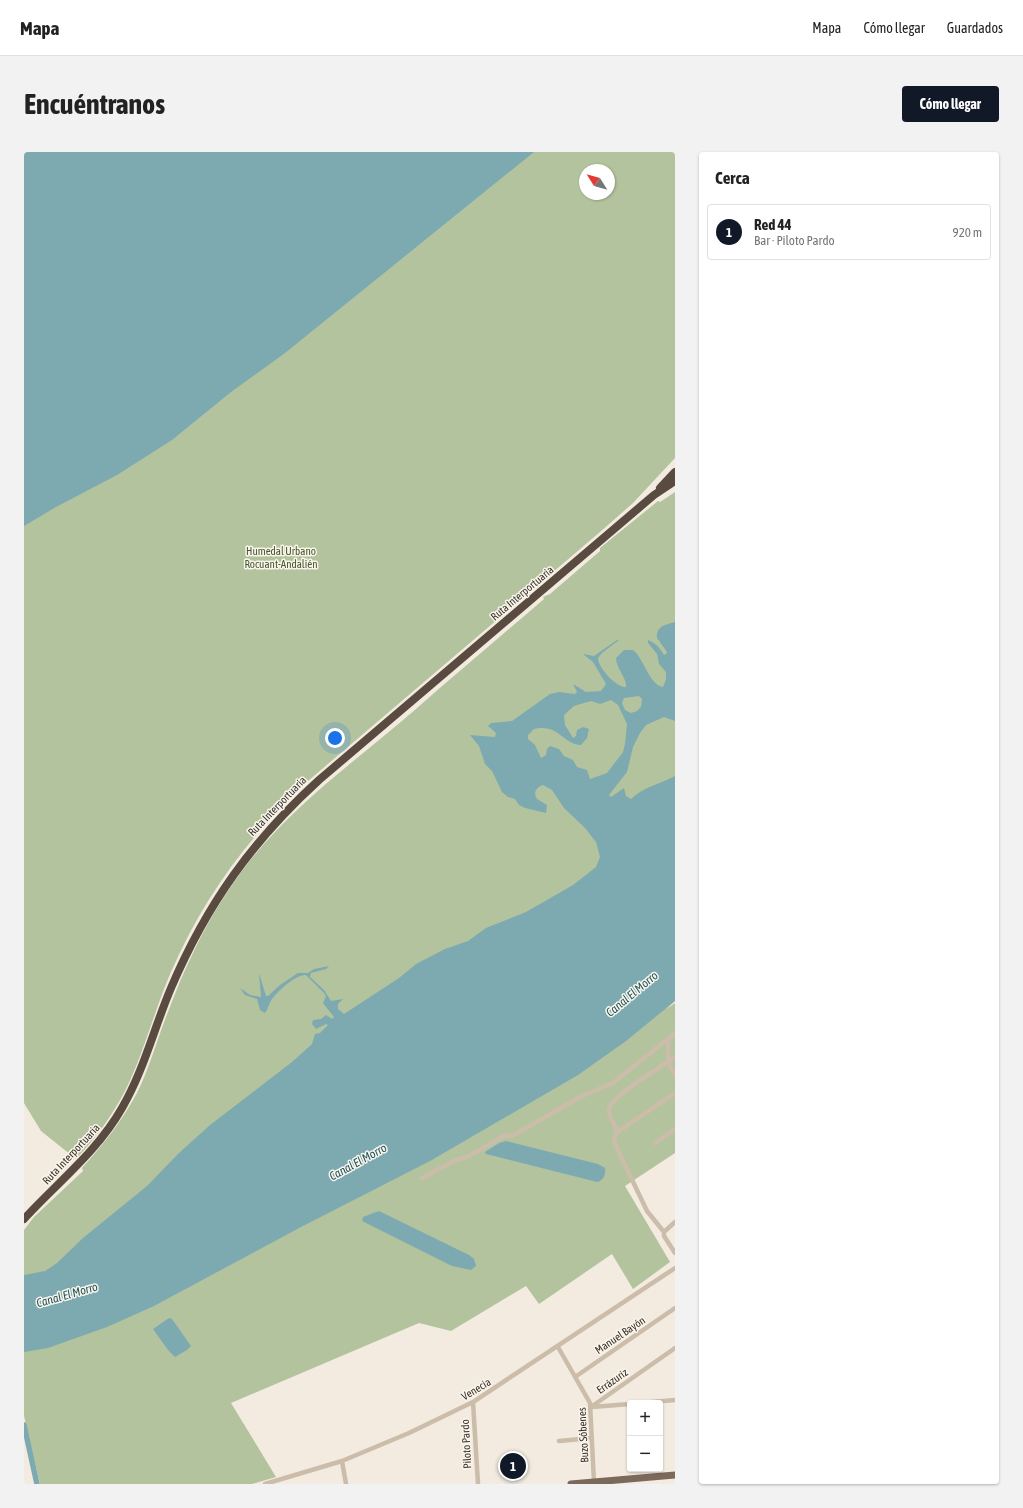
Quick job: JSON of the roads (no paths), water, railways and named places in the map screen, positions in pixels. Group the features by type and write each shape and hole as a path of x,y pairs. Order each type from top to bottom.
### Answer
{"highway":[{"name":"Ruta Interportuaria","path":"654,495 675,472"},
{"name":"Ruta Interportuaria","path":"24,1219 86,1157 116,1119 136,1083 171,989 194,939 230,878 267,830 319,780 654,495 675,481"}],"main road":[{"path":"571,1484 675,1475"}],"street":[{"path":"422,1178 504,1136 514,1135 580,1098 608,1086 675,1033"},
{"path":"668,1040 668,1062 675,1075"},
{"path":"675,1057 621,1093 610,1104 609,1114 616,1133 614,1142 652,1220 664,1232 664,1236 675,1253"},
{"path":"616,1133 675,1093"},
{"path":"655,1143 675,1129"},
{"path":"664,1232 675,1222"},
{"name":"Venecia","path":"265,1484 342,1461 409,1433 473,1402 675,1268"},
{"name":"Manuel Bayón","path":"575,1376 675,1308"},
{"name":"Buzo Sóbenes","path":"558,1347 589,1400 591,1407 594,1482"},
{"name":"Errázuriz","path":"591,1407 675,1348"},
{"path":"663,1401 675,1400"},
{"name":"Piloto Pardo","path":"473,1402 478,1484"},
{"name":"Errázuriz","path":"591,1407 627,1404"},
{"path":"559,1441 592,1438"},
{"path":"342,1461 346,1484"}],"water":[{"path":"24,152 534,152 285,353 231,392 172,440 117,475 56,507 24,526"},
{"name":"Canal El Morro","path":"675,622 675,721 664,717 646,725 633,747 627,772 609,795 611,797 624,788 626,796 631,799 646,789 675,776 675,1001 626,1041 578,1075 430,1161 301,1227 154,1306 107,1327 48,1348 24,1352 24,1275 45,1271 57,1263 83,1238 147,1186 179,1153 210,1125 292,1062 312,1044 315,1034 320,1033 328,1025 326,1024 316,1029 312,1024 313,1020 321,1019 326,1015 332,1019 334,1017 323,1003 326,996 324,993 306,975 302,975 292,980 278,992 272,999 265,1013 260,1010 257,999 245,995 240,988 250,995 261,997 259,973 266,996 268,996 280,985 298,973 308,973 314,969 329,966 326,969 311,973 310,977 324,990 331,1001 343,999 338,1004 338,1009 344,1014 399,978 416,964 445,949 468,941 486,928 526,912 573,885 596,867 600,857 596,842 585,828 564,808 552,790 543,785 535,792 537,799 547,805 546,813 519,805 515,799 508,797 502,792 492,771 485,764 479,746 470,735 495,737 496,733 488,726 491,723 512,721 550,694 559,692 575,694 577,692 573,684 586,692 601,691 606,684 593,662 583,654 594,656 617,640 619,640 598,658 604,672 613,681 626,687 625,680 616,662 616,658 624,650 633,650 654,682 663,687 666,679 666,672 659,664 657,654 648,643 648,640 658,646 664,655 666,654 667,652 657,638 657,634 660,628","holes":["639,696 642,699 641,707 637,711 631,713 625,710 622,703 624,698","611,700 618,705 627,724 623,752 607,773 590,779 587,770 577,767 573,760 564,756 559,749 550,746 547,749 546,755 541,758 535,745 528,739 528,735 534,729 542,728 555,731 569,741 581,745 587,738 589,729 583,727 577,730 576,736 573,738 565,725 564,715 574,706 591,701 600,704"]},
{"path":"506,1141 598,1164 605,1168 604,1175 601,1180 597,1182 486,1154 485,1152 499,1143"},
{"path":"379,1211 469,1255 474,1259 476,1266 471,1270 452,1266 362,1221 363,1217"},
{"path":"169,1318 172,1319 191,1346 175,1357 153,1329"}],"waterway":[{"path":"24,1425 37,1484"}],"place":[{"name":"Red 44","path":"513,1466"}],"park label":[{"name":"Humedal Urbano Rocuant-Andalién","path":"281,557"}]}
